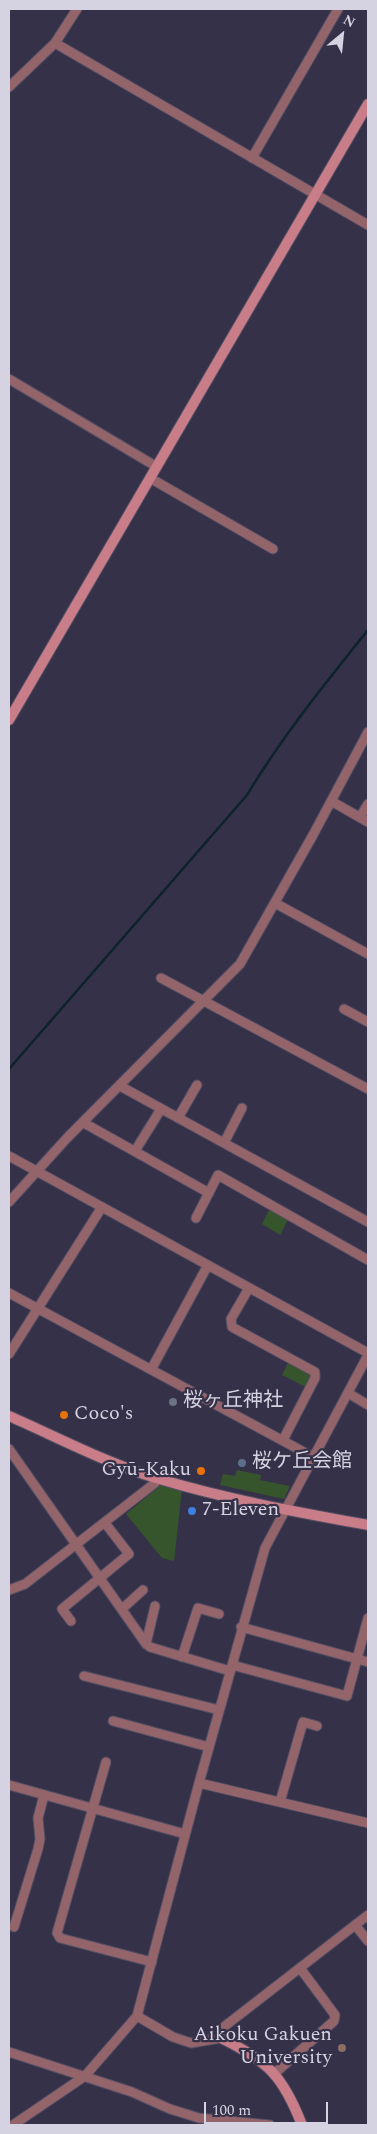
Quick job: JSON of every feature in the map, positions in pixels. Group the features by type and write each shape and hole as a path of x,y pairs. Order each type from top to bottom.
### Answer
{"street":[{"path":"9,87 56,43 76,9"},
{"path":"252,158 338,9"},
{"path":"56,43 368,225"},
{"path":"9,720 315,195 367,111"},
{"path":"9,379 157,466"},
{"path":"150,478 273,549"},
{"path":"9,1202 84,1122 240,964 275,904 368,732"},
{"path":"331,801 364,819 368,804"},
{"path":"275,904 368,954"},
{"path":"161,978 368,1089"},
{"path":"344,1009 368,1022"},
{"path":"120,1086 368,1222"},
{"path":"178,1118 196,1086"},
{"path":"224,1143 242,1108"},
{"path":"135,1151 161,1109"},
{"path":"84,1122 209,1193"},
{"path":"9,1156 368,1354 265,1548 241,1627 137,2016 85,2076 13,2125"},
{"path":"196,1218 218,1176 368,1260"},
{"path":"9,1354 102,1207"},
{"path":"152,1368 208,1265"},
{"path":"249,1288 231,1319 232,1327 315,1372 315,1378 283,1440"},
{"path":"9,1293 152,1368 313,1457"},
{"path":"348,1393 368,1405"},
{"path":"9,1416 132,1470 156,1478 285,1509 368,1525"},
{"path":"9,1449 146,1644 150,1647 182,1657 347,1696 368,1618"},
{"path":"9,1590 25,1584 155,1483 156,1478"},
{"path":"71,1621 62,1608 129,1554 105,1523"},
{"path":"122,1609 143,1590"},
{"path":"146,1644 155,1606"},
{"path":"182,1657 198,1608 219,1614"},
{"path":"241,1627 368,1662"},
{"path":"84,1676 220,1710"},
{"path":"113,1722 209,1747"},
{"path":"280,1802 303,1722 317,1726"},
{"path":"106,1762 57,1934 60,1938 152,1962"},
{"path":"199,1783 368,1823"},
{"path":"9,1785 185,1834"},
{"path":"14,1928 38,1849 40,1839 38,1818 44,1795"},
{"path":"221,2038 225,2026 368,1915"},
{"path":"355,1925 368,1941"},
{"path":"275,2073 334,2021 335,2015 300,1968"},
{"path":"137,2016 174,2037 191,2043 221,2038 248,2051 275,2073 289,2094 302,2125"},
{"path":"9,2052 132,2092 170,2109 199,2118 270,2125"}],"green space":[{"path":"270,1208 289,1218 280,1235 262,1224"},
{"path":"289,1361 304,1369 311,1377 306,1387 282,1375"},
{"path":"237,1470 261,1475 260,1480 290,1486 284,1499 220,1485 223,1474 235,1476"},
{"path":"162,1484 182,1489 174,1561 162,1558 126,1514"}],"waterway":[{"path":"9,1069 247,795 290,730 368,630"}],"place":[{"name":"桜ヶ丘神社","path":"173,1402"},
{"name":"Coco's","path":"64,1415"},
{"name":"桜ケ丘会館","path":"242,1463"},
{"name":"Gyū-Kaku","path":"201,1471"},
{"name":"7-Eleven","path":"192,1511"},
{"name":"Aikoku Gakuen University","path":"342,2048"}]}
